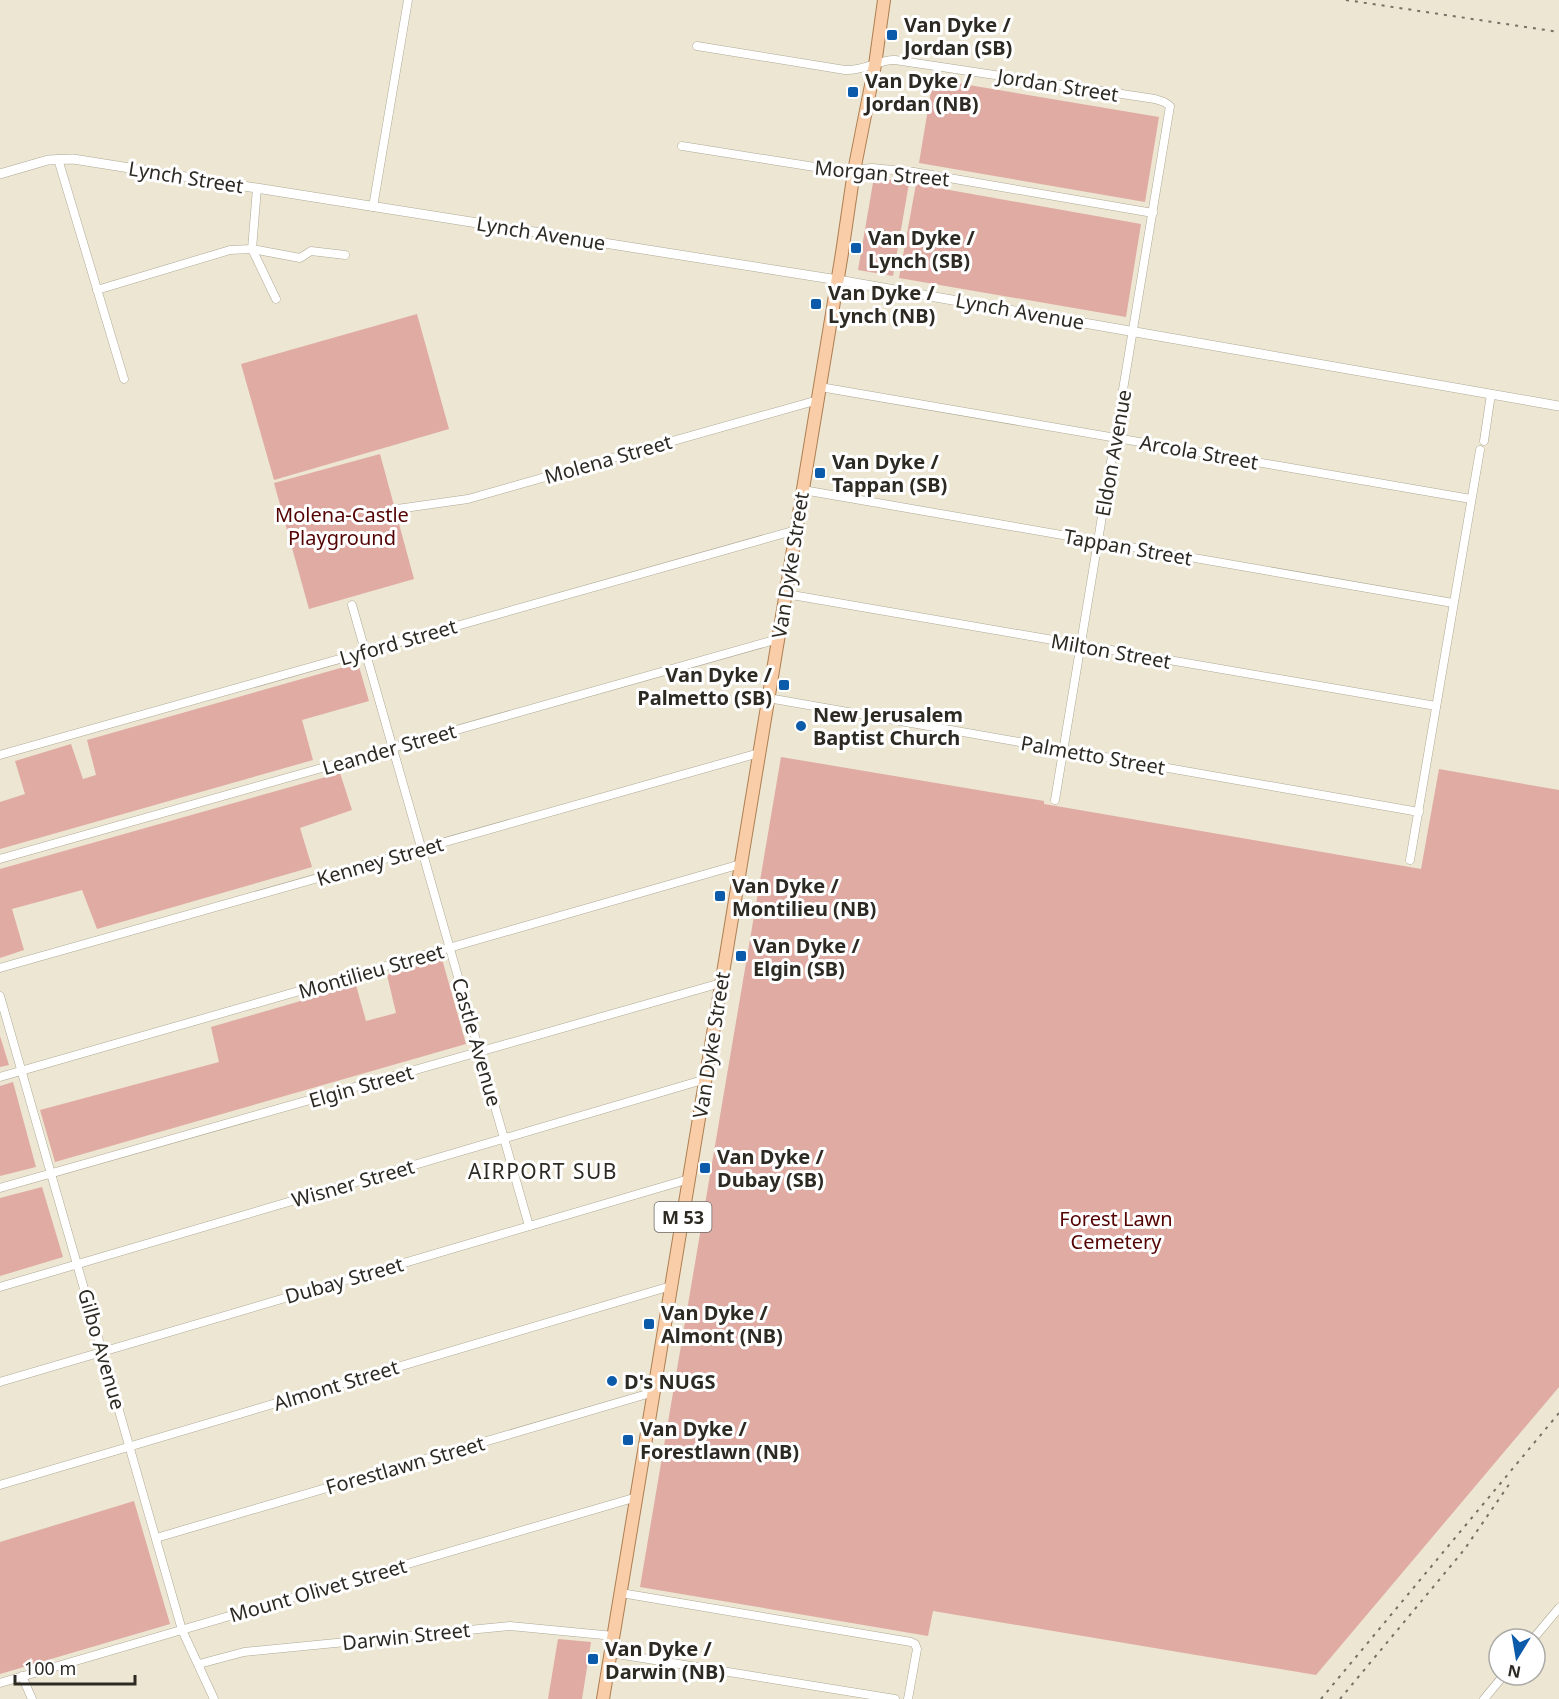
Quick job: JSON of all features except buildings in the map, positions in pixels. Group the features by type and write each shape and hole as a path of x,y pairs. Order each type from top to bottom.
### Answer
{"main road":[{"name":"Van Dyke Street","path":"603,1699 884,0"}],"street":[{"path":"373,207 408,0"},
{"name":"Jordan Street","path":"697,46 845,70 856,70 889,60 923,64 1155,99 1170,106"},
{"name":"Eldon Avenue","path":"1054,800 1170,106"},
{"name":"Morgan Street","path":"682,146 840,171 872,168 914,172 1153,213"},
{"path":"58,159 124,379"},
{"name":"Lynch Street","path":"0,174 58,159 74,159 373,207"},
{"path":"257,188 252,249 276,298"},
{"name":"Lynch Avenue","path":"373,207 838,280 1559,406"},
{"path":"97,290 231,250 252,249 300,258 311,251 345,255"},
{"name":"Arcola Street","path":"820,387 1471,499"},
{"path":"1484,441 1491,394"},
{"name":"Molena Street","path":"397,509 468,499 818,400"},
{"path":"1410,860 1480,450"},
{"name":"Tappan Street","path":"803,490 1453,603"},
{"name":"Lyford Street","path":"0,755 796,530"},
{"name":"Milton Street","path":"786,594 1436,706"},
{"name":"Castle Avenue","path":"352,605 529,1226"},
{"name":"Leander Street","path":"0,860 778,639"},
{"name":"Palmetto Street","path":"768,698 1419,812"},
{"name":"Kenney Street","path":"0,968 759,753"},
{"name":"Montilieu Street","path":"0,1077 741,864"},
{"name":"Elgin Street","path":"0,1188 721,983"},
{"name":"Gilbo Avenue","path":"0,996 183,1630 214,1699"},
{"name":"Wisner Street","path":"0,1287 706,1079"},
{"name":"Dubay Street","path":"0,1382 689,1179"},
{"name":"Almont Street","path":"0,1485 671,1286"},
{"name":"Forestlawn Street","path":"156,1538 654,1392"},
{"name":"Mount Olivet Street","path":"0,1683 636,1497"},
{"path":"621,1593 911,1642 917,1649 908,1699"},
{"path":"1543,1627 1559,1608"},
{"name":"Darwin Street","path":"199,1664 244,1652 510,1626 614,1636"},
{"path":"611,1653 895,1699"},
{"path":"22,1676 32,1699"},
{"path":"1484,1699 1494,1687"}],"green space":[{"path":"933,79 1159,117 1145,202 919,163"},
{"path":"874,177 909,183 893,276 858,270"},
{"path":"916,184 1141,224 1126,317 899,278"},
{"path":"417,314 449,429 274,480 241,364"},
{"name":"Molena-Castle Playground","path":"380,454 414,579 309,609 274,483"},
{"path":"358,663 369,701 302,720 313,760 0,849 0,802 25,794 15,761 71,744 83,779 96,775 87,740"},
{"name":"Forest Lawn Cemetery","path":"781,757 1044,801 1044,804 1421,869 1439,769 1559,790 1559,1387 1316,1675 933,1611 928,1636 640,1587"},
{"path":"340,773 352,810 300,828 312,867 97,929 82,890 12,909 24,950 0,958 0,869"},
{"path":"442,959 466,1044 55,1162 40,1110 219,1062 211,1027 356,985 366,1021 396,1013 387,975"},
{"path":"0,1036 9,1065 0,1067"},
{"path":"13,1082 36,1167 0,1176 0,1086"},
{"path":"42,1187 63,1257 0,1276 0,1198"},
{"path":"134,1501 170,1624 0,1674 0,1542"},
{"path":"558,1639 591,1642 582,1699 548,1699"}],"railway":[{"path":"1346,0 1559,32"},
{"path":"1321,1699 1559,1413"},
{"path":"1340,1699 1464,1550 1510,1483"}],"place":[{"name":"Van Dyke / Jordan (SB)","path":"892,35"},
{"name":"Van Dyke / Jordan (NB)","path":"853,92"},
{"name":"Van Dyke / Lynch (SB)","path":"856,248"},
{"name":"Van Dyke / Lynch (NB)","path":"816,304"},
{"name":"Van Dyke / Tappan (SB)","path":"820,473"},
{"name":"Van Dyke / Palmetto (SB)","path":"784,685"},
{"name":"New Jerusalem Baptist Church","path":"801,726"},
{"name":"Van Dyke / Montilieu (NB)","path":"720,896"},
{"name":"Van Dyke / Elgin (SB)","path":"741,956"},
{"name":"Van Dyke / Dubay (SB)","path":"705,1168"},
{"name":"Van Dyke / Almont (NB)","path":"649,1324"},
{"name":"D's NUGS","path":"612,1381"},
{"name":"Van Dyke / Forestlawn (NB)","path":"628,1440"},
{"name":"Van Dyke / Darwin (NB)","path":"593,1659"}],"district":[{"name":"AIRPORT SUB","path":"543,1171"}]}
